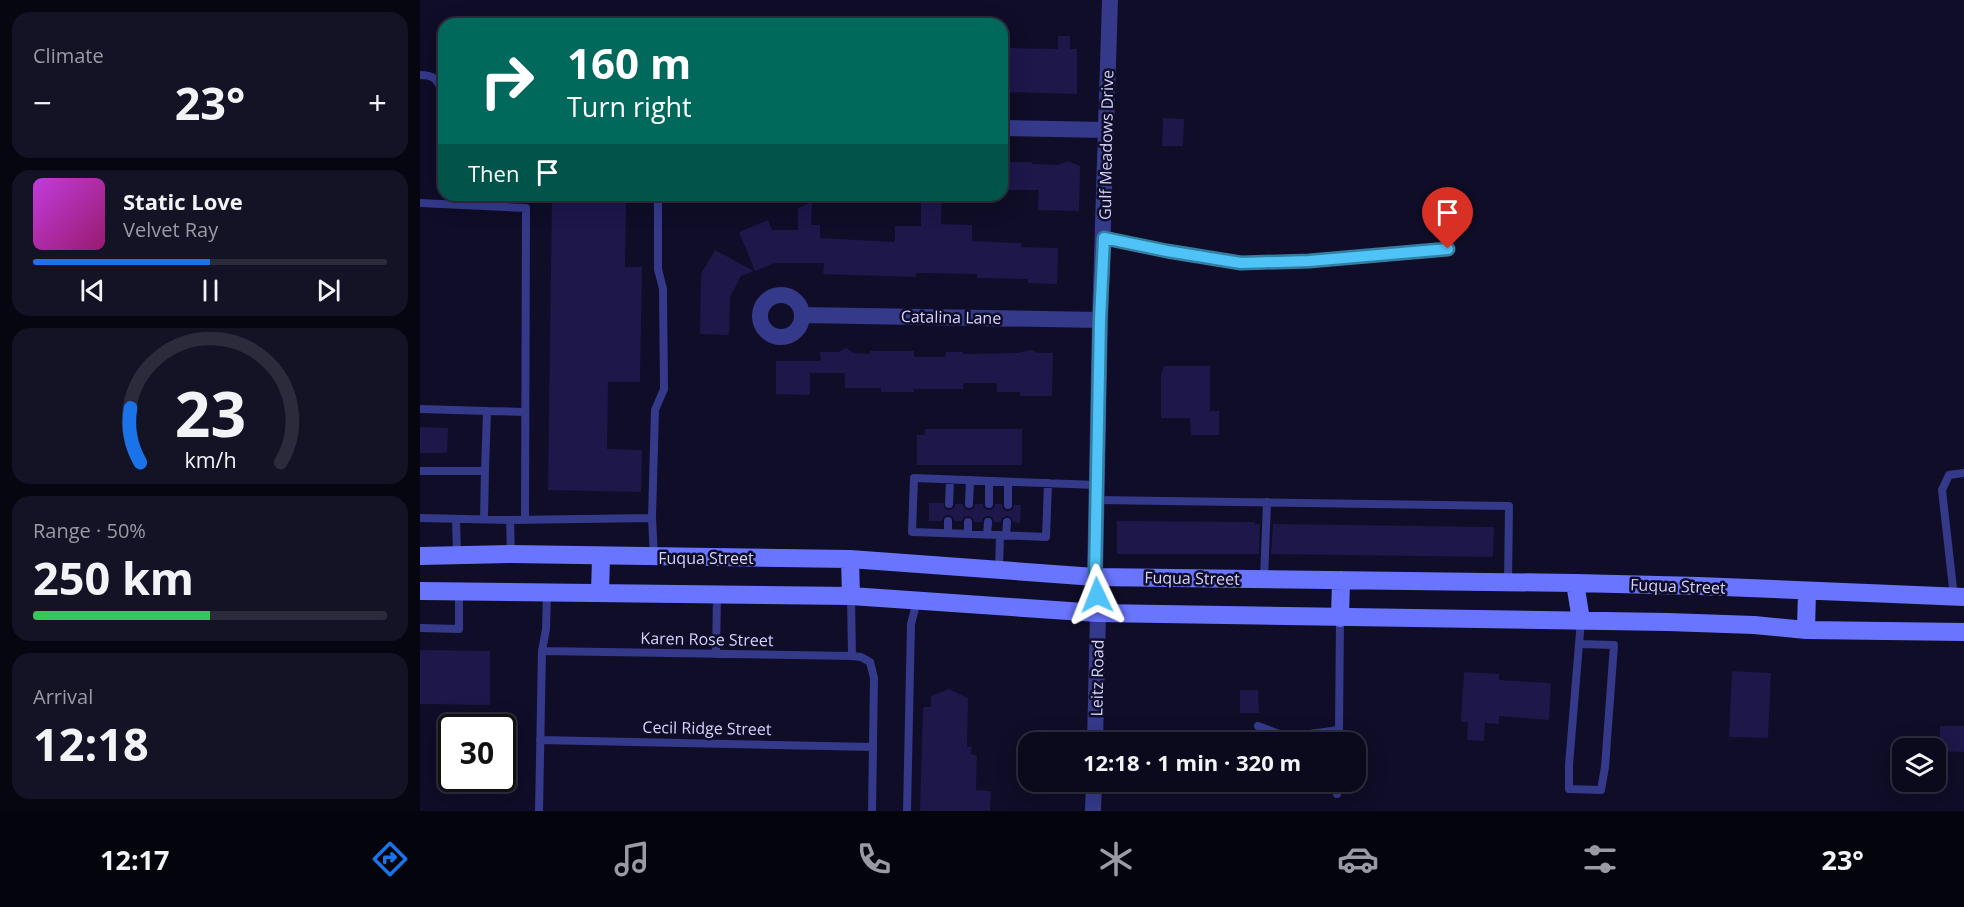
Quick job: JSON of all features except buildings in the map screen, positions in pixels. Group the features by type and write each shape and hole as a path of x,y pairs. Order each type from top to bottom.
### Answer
{"main road":[{"name":"Fuqua Street","path":"420,556 510,554 850,559 1095,577 1575,583 1959,597"},
{"path":"600,593 601,556"},
{"path":"850,559 851,596"},
{"path":"1340,618 1341,580"},
{"path":"1575,583 1581,620"},
{"path":"420,591 851,596 1098,613 1581,620 1754,625 1806,630 1964,632"},
{"path":"1806,630 1807,591"}],"street":[{"name":"Gulf Meadows Drive","path":"1095,577 1110,0"},
{"path":"1008,128 1106,130"},
{"name":"Catalina Lane","path":"802,315 1100,320"},
{"name":"Leitz Road","path":"1095,577 1098,613 1095,732"},
{"path":"1093,811 1094,792"}],"lane":[{"path":"420,75 433,77 438,81"},
{"path":"654,557 652,518 655,410 664,388 663,289 658,269 658,201"},
{"path":"420,203 526,208 525,519"},
{"path":"1104,238 1241,263 1309,261 1448,249"},
{"path":"420,409 525,412"},
{"path":"484,519 487,411"},
{"path":"420,471 485,471"},
{"path":"1959,597 1942,490 1949,475 1964,473"},
{"path":"1048,483 1046,537 912,532 914,478 1048,483 1097,492 1267,502 1509,506 1508,582"},
{"path":"949,504 950,480"},
{"path":"969,504 970,480"},
{"path":"989,481 989,504"},
{"path":"1008,482 1008,505"},
{"path":"1264,579 1267,502"},
{"path":"420,518 510,520 652,518"},
{"path":"456,519 457,554"},
{"path":"510,520 510,554"},
{"path":"948,521 948,534"},
{"path":"968,522 968,534"},
{"path":"987,535 988,522"},
{"path":"999,569 1007,522"},
{"path":"420,628 459,629 459,592"},
{"path":"539,811 542,651 546,629 547,593"},
{"path":"716,654 717,595"},
{"path":"851,596 852,656"},
{"path":"907,811 911,624 917,601"},
{"path":"1258,726 1287,737 1339,730 1340,618"},
{"path":"1579,644 1614,645 1605,766 1601,790 1569,789 1569,765 1579,644 1581,620"},
{"name":"Karen Rose Street","path":"542,651 861,657 870,662 874,678 873,747"},
{"name":"Cecil Ridge Street","path":"540,740 873,747"},
{"path":"872,811 873,747"}],"route":[{"path":"1097,595 1095,577 1100,320 1104,238 1241,263 1309,261 1448,249"}]}
